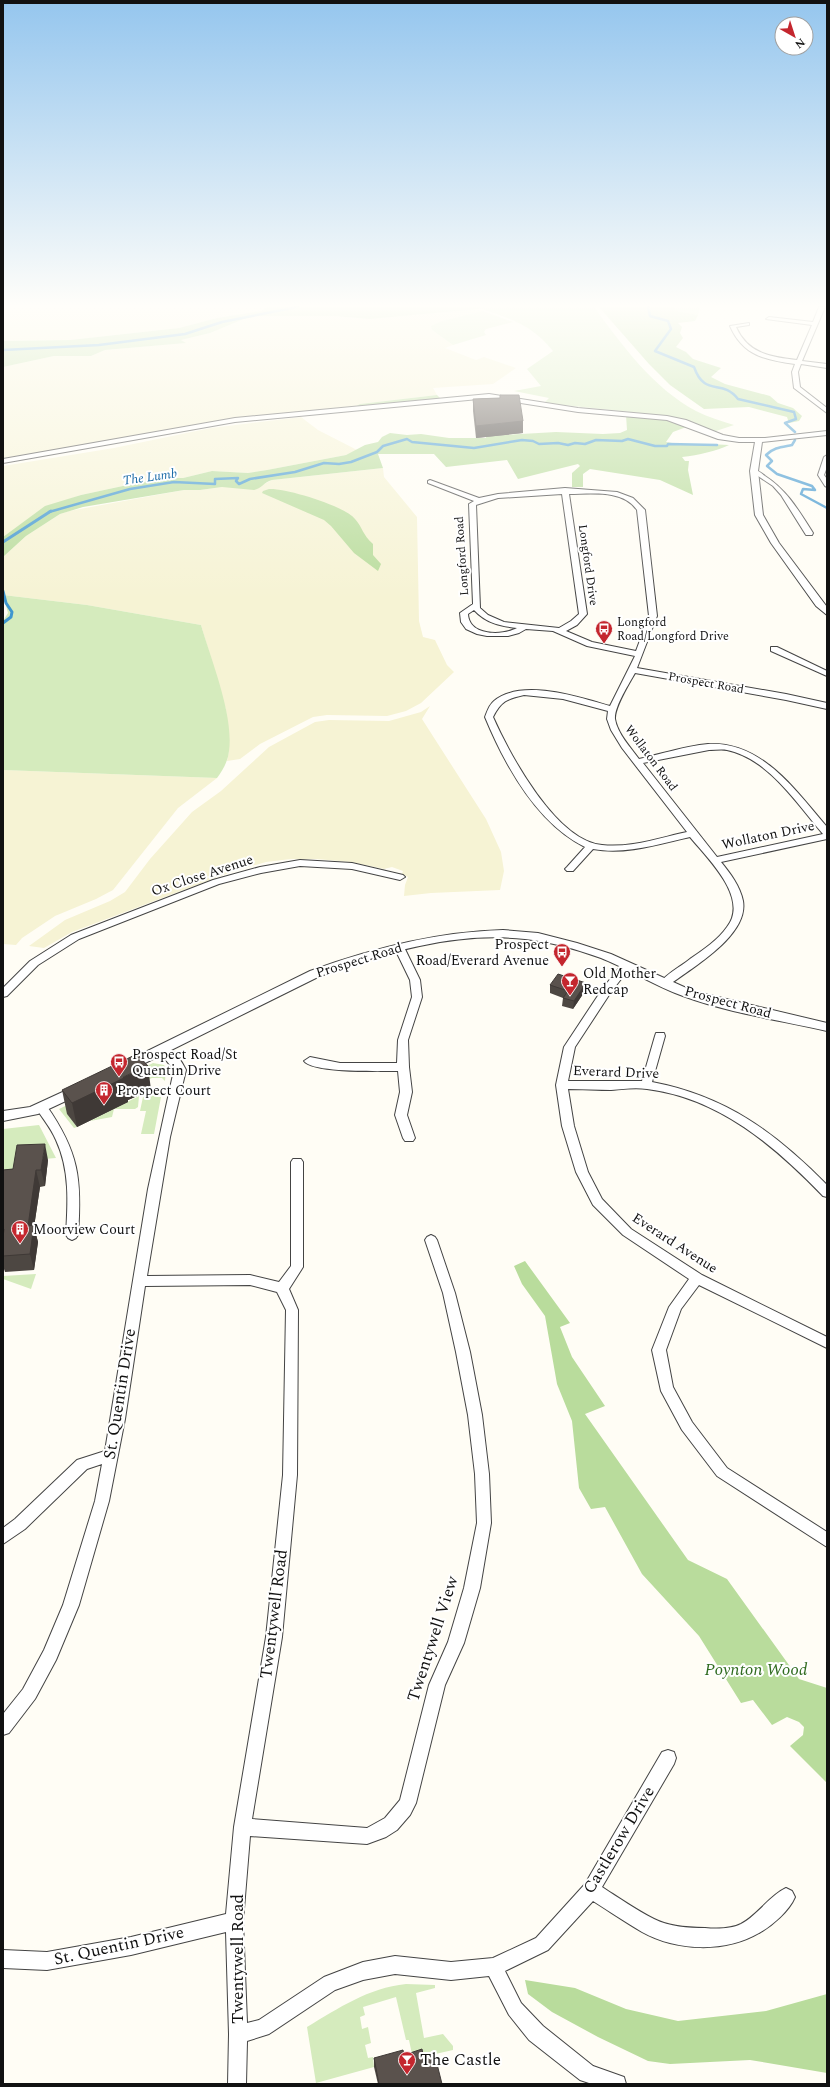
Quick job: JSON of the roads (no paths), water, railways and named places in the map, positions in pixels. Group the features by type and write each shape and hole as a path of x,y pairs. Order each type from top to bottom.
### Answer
{"street":[{"path":"3,461 119,442 222,422 403,404"},
{"path":"542,404 578,410 667,418 683,422 727,438 759,440 827,433"},
{"path":"818,404 827,411"},
{"path":"759,440 754,471 760,514 766,527 819,604 827,612"},
{"path":"827,457 821,475 827,485"},
{"path":"754,471 775,485 784,494 809,533"},
{"path":"430,482 478,500"},
{"path":"565,490 581,490 618,494 631,500 641,510 653,616 632,670 612,709 556,696 534,692 521,692 508,695 498,700 491,707 489,717 517,774 567,834 591,846 624,847 694,833"},
{"name":"Longford Road","path":"565,490 488,498 478,500 472,504 471,508 477,599 476,605 478,612 489,619 503,624 523,628 544,627 560,631 590,644 639,654"},
{"name":"Longford Drive","path":"560,631 574,624 583,614 565,490"},
{"name":"Longford Road","path":"476,605 464,613 463,617 464,621 476,631 499,635 518,632 523,628"},
{"path":"774,649 827,674"},
{"name":"Prospect Road","path":"632,670 786,697 827,706"},
{"name":"Wollaton Road","path":"612,709 610,720 613,728 637,762 715,860 736,890 739,904 736,922 724,937 664,984"},
{"path":"637,762 710,747 741,751 755,757 768,768 827,833"},
{"name":"Wollaton Drive","path":"715,860 827,836"},
{"path":"570,869 591,846"},
{"name":"Ox Close Avenue","path":"3,994 34,963 75,937 209,885 260,870 300,862 352,866 395,874"},
{"name":"Prospect Road","path":"114,1073 314,974 399,947 447,938 503,934 560,943 596,952 627,965 664,984 717,1002 827,1027"},
{"path":"399,947 415,980 418,997 403,1040 403,1067 406,1092 401,1115 409,1138"},
{"name":"Everard Avenue","path":"627,965 607,990 570,1047 562,1085 570,1134 582,1172 597,1202 627,1232 697,1278 827,1343"},
{"path":"646,1085 660,1036"},
{"name":"St. Quentin Drive","path":"4,1725 29,1694 50,1655 71,1605 102,1501 118,1419 138,1281 164,1136 180,1070 178,1064 163,1049"},
{"path":"310,1061 340,1067 403,1067"},
{"path":"3,1116 21,1114 42,1108 94,1082"},
{"name":"Everard Drive","path":"562,1085 646,1085 687,1093 728,1110 770,1138 803,1166 827,1192"},
{"path":"42,1108 60,1134 73,1169 75,1196 72,1235"},
{"path":"138,1281 250,1280 282,1288 297,1267 298,1162"},
{"name":"Twentywell View","path":"242,1827 367,1836 380,1832 392,1825 401,1815 408,1803 437,1685 456,1643 472,1588 484,1523 481,1460 464,1352 449,1293 431,1240"},
{"path":"697,1278 675,1307 659,1350 666,1388 687,1426 722,1472 827,1540"},
{"name":"Twentywell Road","path":"237,2084 238,2034 234,1920 242,1827 274,1637 290,1475 292,1310 282,1288"},
{"path":"3,1537 20,1524 45,1498 82,1464 110,1455"},
{"name":"Castlerow Drive","path":"238,2034 263,2028 330,1983 363,1971 395,1965 451,1971 494,1968 542,1944 591,1890 668,1758"},
{"path":"591,1890 649,1926 682,1936 717,1938 742,1934 761,1922 786,1897"},
{"name":"St. Quentin Drive","path":"3,1959 47,1961 130,1946 234,1920"},
{"path":"494,1968 515,2009 536,2033 587,2073 617,2084"}],"waterway":[{"path":"761,404 794,412 796,419 785,423 795,432"},
{"name":"The Lumb","path":"50,512 130,489 174,482 215,484 215,479 238,478 236,481 239,484 250,479 295,472 324,463 339,464 351,462 377,452 383,446 407,439 412,442 474,448 522,440 533,441 539,444 558,443 568,445 575,443 585,444 596,440 622,441 628,439 655,446 667,446 668,444 717,445"},
{"path":"795,440 792,445 781,447 769,452 766,455 772,461 767,466 777,474 812,486 815,490 803,489 801,494 827,508"},
{"name":"The Lumb","path":"3,542 50,512"},
{"path":"3,591 6,603 12,612 11,617 3,623"}],"place":[{"name":"Longford Road/Longford Drive","path":"604,644"},
{"name":"Prospect Road/Everard Avenue","path":"562,967"},
{"name":"Old Mother Redcap","path":"570,996"},
{"name":"Prospect Road/St Quentin Drive","path":"119,1077"},
{"name":"Prospect Court","path":"104,1105"},
{"name":"Moorview Court","path":"20,1244"},
{"name":"The Castle","path":"407,2075"}],"park label":[{"name":"Poynton Wood","path":"756,1670"}]}
